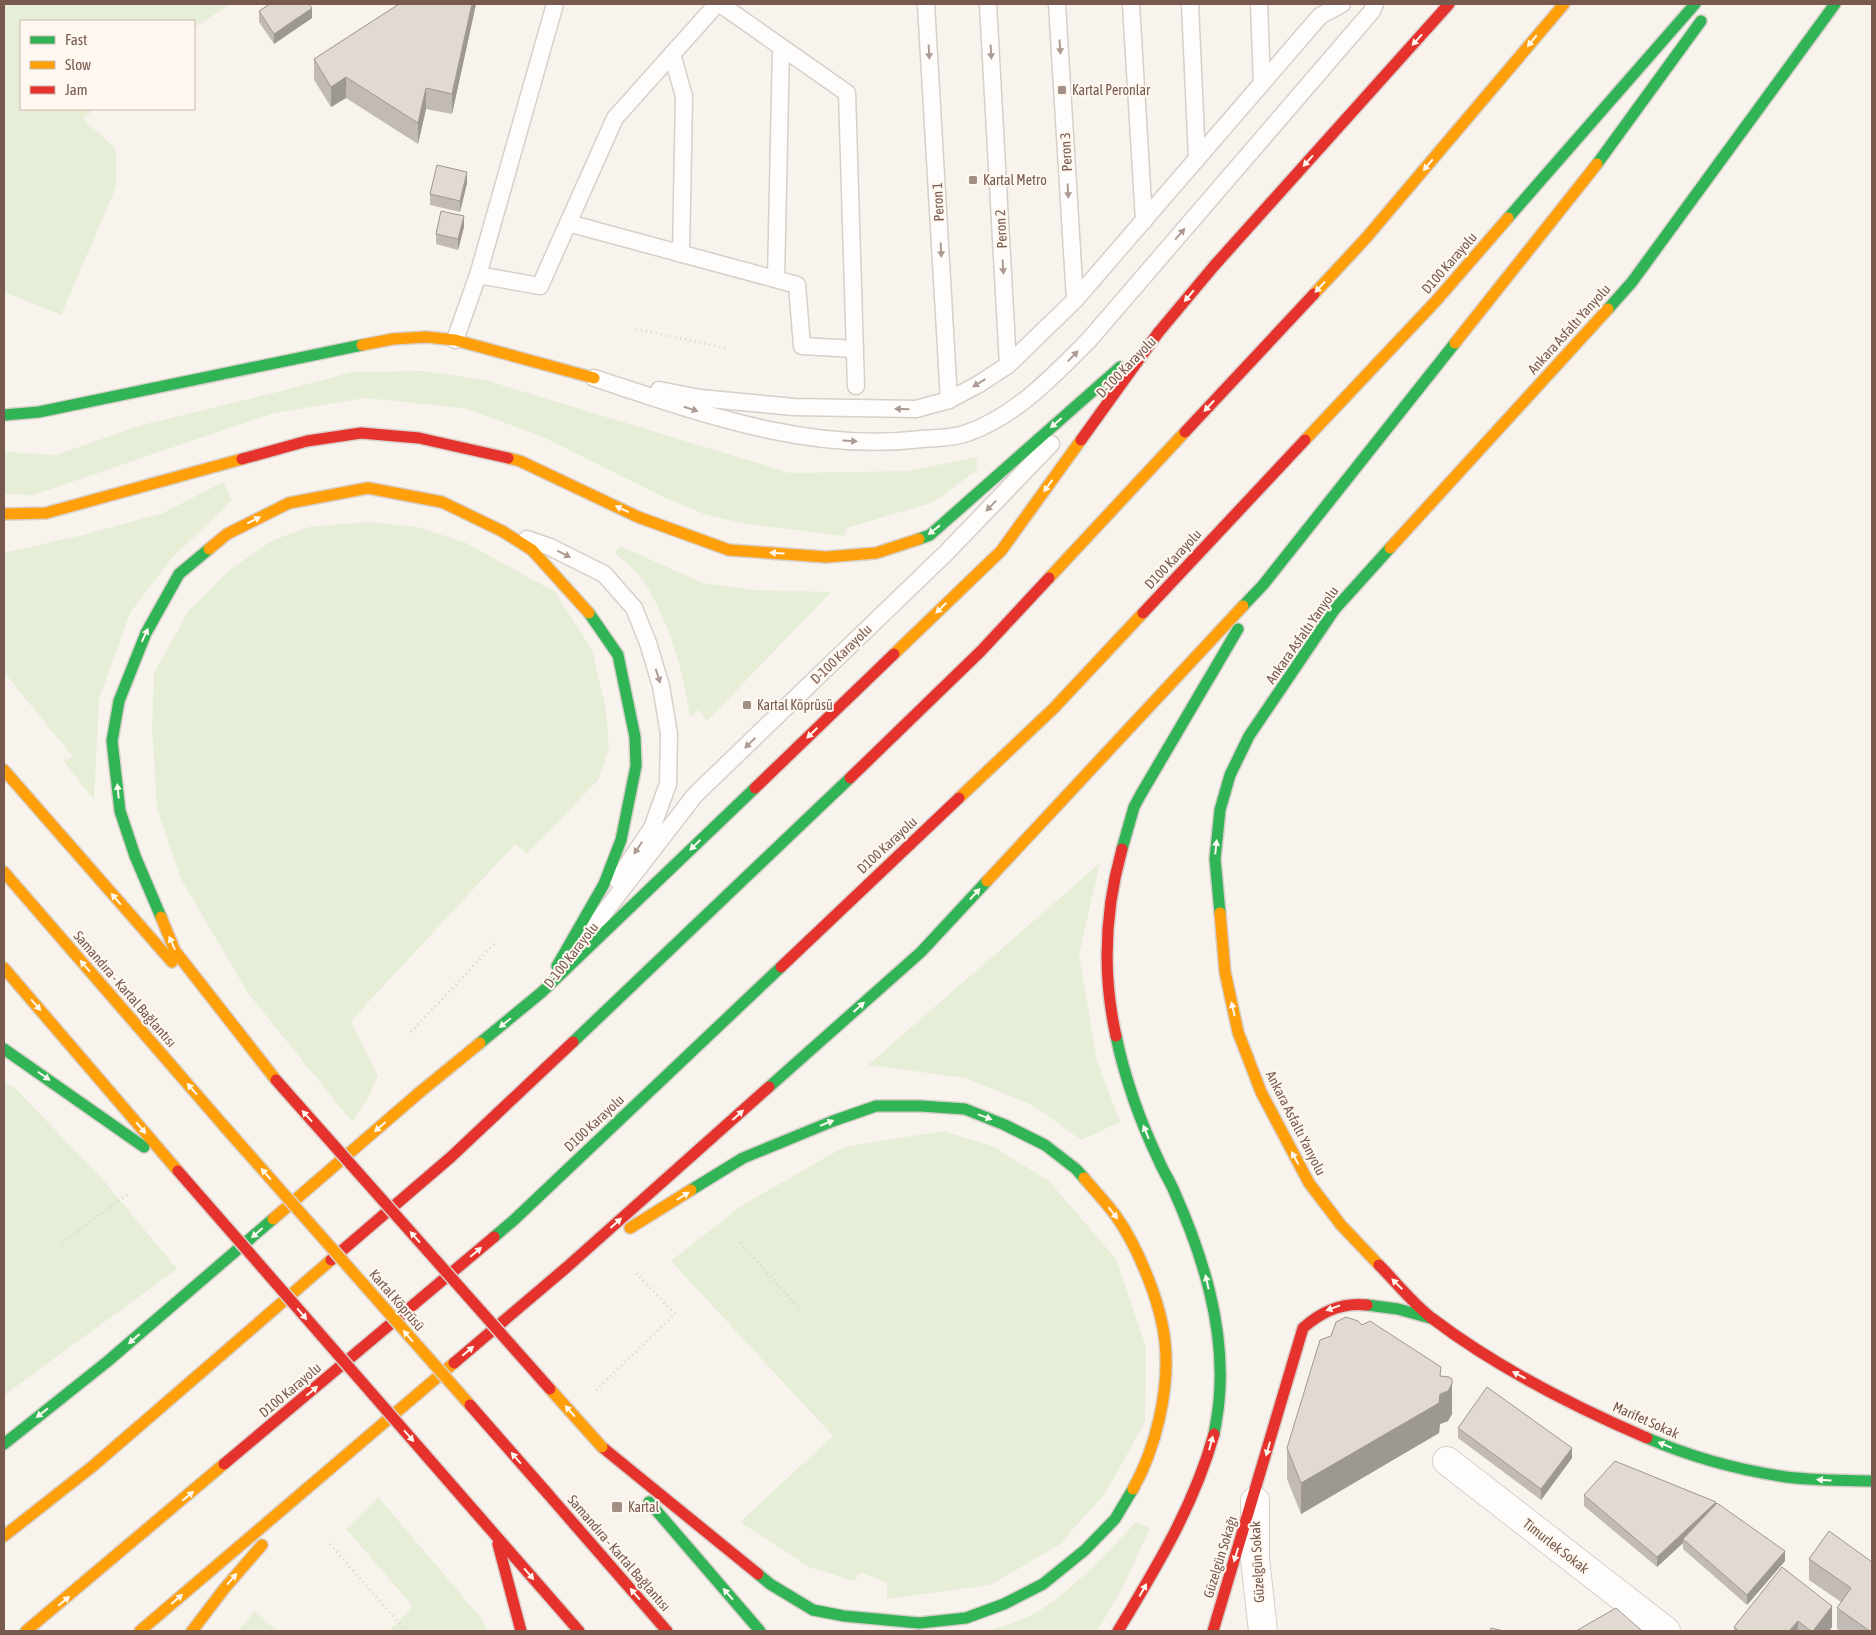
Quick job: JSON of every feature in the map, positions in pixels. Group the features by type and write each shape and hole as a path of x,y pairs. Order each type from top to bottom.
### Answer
{"main road":[{"path":"4,1444 108,1362 420,1092 542,992 1001,551 1158,333 1214,266 1449,4"},
{"path":"4,1536 93,1466 451,1157 700,922 981,651 1366,238 1564,4"},
{"name":"D100 Karayolu","path":"26,1631 514,1220 1054,708 1436,301 1695,4"},
{"name":"Ankara Asfaltı Yanyolu","path":"1432,1318 1341,1225 1309,1183 1261,1092 1238,1032 1224,972 1215,859 1220,810 1228,784 1249,736 1335,609 1632,282 1836,4"},
{"path":"140,1631 567,1267 921,952 1263,585 1604,155 1708,12"},
{"path":"4,514 46,513 308,441 361,433 419,438 520,461 638,517 729,550 826,557 876,553 930,535 1158,333"},
{"path":"4,415 39,412 393,339 426,337 455,340 594,378"},
{"path":"276,1080 175,951 135,856 120,811 112,741 119,701 146,633 179,574 227,534 289,503 368,488 442,502 502,531 532,550 590,613 618,655 635,738 636,766 621,840 604,884 542,992"},
{"path":"1118,1631 1173,1536 1204,1468 1214,1436 1219,1370 1216,1330 1202,1262 1174,1191 1144,1126 1118,1052 1106,973 1107,933 1112,894 1121,850 1136,803 1263,585"},
{"path":"4,770 602,1447 760,1631"},
{"name":"Samandıra - Kartal Bağlantısı","path":"4,872 224,1126"},
{"path":"4,968 178,1171 579,1631"},
{"path":"4,1049 178,1171"},
{"path":"567,1267 743,1158 832,1121 876,1106 921,1106 965,1109 1006,1124 1045,1145 1076,1169 1116,1216 1139,1257 1156,1301 1164,1342 1165,1385 1154,1440 1137,1481 1115,1519 1085,1550 1043,1584 1004,1604 966,1618 919,1623 844,1616 813,1610 770,1584 602,1447"},
{"name":"Kartal Köprüsü","path":"224,1126 548,1494"},
{"name":"Güzelgün Sokağı","path":"1213,1631 1256,1492 1303,1328 1308,1322 1333,1307 1348,1304 1389,1308 1432,1318"},
{"name":"Marifet Sokak","path":"1432,1318 1507,1368 1580,1406 1676,1450 1736,1467 1781,1476 1872,1481"},
{"path":"47,1396 108,1362"},
{"path":"192,1631 224,1589 324,1473"},
{"name":"Samandıra - Kartal Bağlantısı","path":"548,1494 667,1631"},
{"path":"497,1538 522,1631"}],"street":[{"name":"Timurlek Sokak","path":"1447,1461 1666,1631"},
{"name":"Güzelgün Sokak","path":"1256,1492 1255,1558 1263,1631"}],"lane":[{"path":"455,340 478,275 555,4"},
{"path":"478,275 540,286 615,118 719,4 847,93 856,386"},
{"name":"Peron 1","path":"926,4 950,400"},
{"name":"Peron 2","path":"988,4 1008,365"},
{"name":"Peron 3","path":"1057,4 1075,300"},
{"path":"1131,4 1144,221"},
{"path":"1190,4 1197,159"},
{"path":"1259,4 1262,84"},
{"path":"594,378 700,398 794,407 916,409 950,400 1008,365 1075,300 1262,84 1320,10 1342,4"},
{"path":"594,378 727,421 817,438 892,443 966,434 1006,414 1047,383 1089,340 1372,11 1375,4"},
{"path":"776,279 781,47"},
{"path":"672,54 684,96 681,254"},
{"path":"568,223 797,285 802,346 855,349"},
{"name":"D-100 Karayolu","path":"542,992 695,795 946,553 1158,333"},
{"path":"502,531 550,546 604,574 634,608 648,643 661,686 669,734 668,784 652,828 542,992"}],"path":[{"path":"636,329 727,348"},
{"path":"411,1032 495,943"},
{"path":"62,1243 128,1194"},
{"path":"740,1243 801,1310"},
{"path":"595,1390 676,1314 635,1272"},
{"path":"330,1544 406,1631"}],"green space":[{"path":"4,4 230,4 195,27 195,20 20,20 20,110 93,110 83,119 116,149 116,187 61,315 4,292"},
{"path":"424,371 485,380 790,473 908,471 976,457 978,469 934,502 847,528 844,536 747,524 707,515 670,500 541,436 464,408 365,398 274,413 33,495 4,494 4,452 56,455 142,425 352,372"},
{"path":"223,482 232,500 171,559 130,613 99,699 94,800 63,760 73,757 4,672 4,553 83,535 163,513"},
{"path":"369,522 417,527 466,543 555,592 592,650 606,710 609,748 599,779 527,854 515,844 351,1021 378,1076 367,1100 352,1122 248,993 181,879 157,808 152,728 154,673 188,612 228,571 273,540 310,527"},
{"path":"620,546 703,583 752,590 831,592 707,721 698,710 690,717 684,682 662,615 642,579 615,553"},
{"path":"1100,863 1079,954 1097,1061 1120,1122 1081,1140 1034,1106 966,1078 868,1065"},
{"path":"4,1082 15,1088 104,1181 177,1269 4,1395"},
{"path":"943,1131 992,1146 1049,1181 1116,1259 1146,1347 1145,1422 1106,1492 1059,1545 990,1585 887,1599 887,1583 861,1572 854,1581 809,1567 740,1522 833,1436 671,1261 741,1206 844,1147"},
{"path":"378,1497 481,1618 488,1631 389,1631 413,1606 346,1529"},
{"path":"1136,1522 1150,1528 1123,1587 1097,1631 985,1631 1029,1616 1055,1600 1092,1568"},
{"path":"255,1611 277,1631 238,1631"}],"building":[{"path":"270,4 309,4 312,8 274,34 259,11"},
{"path":"399,4 472,4 452,94 426,88 418,123 346,77 331,87 314,59"},
{"path":"437,165 467,172 460,201 430,194"},
{"path":"441,211 464,216 458,239 436,234"},
{"path":"1346,1317 1358,1321 1362,1325 1370,1321 1441,1367 1440,1376 1452,1379 1452,1384 1448,1391 1440,1394 1439,1403 1301,1483 1287,1448 1320,1340 1331,1336 1336,1322"},
{"path":"1487,1387 1572,1448 1541,1489 1458,1428"},
{"path":"1615,1461 1716,1502 1657,1557 1584,1495"},
{"path":"1717,1503 1785,1551 1747,1595 1683,1539"},
{"path":"1829,1531 1872,1562 1872,1629 1870,1631 1837,1608 1851,1588 1809,1559"},
{"path":"1782,1567 1832,1606 1813,1631 1798,1621 1789,1631 1739,1631 1734,1627"},
{"path":"1616,1608 1642,1631 1576,1631"},
{"path":"1491,1628 1504,1631 1490,1631"}],"traffic: fast":[{"path":"1508,218 1695,4"},
{"path":"1608,309 1632,282 1835,4"},
{"path":"1597,164 1701,21"},
{"path":"1243,606 1263,585 1455,343"},
{"path":"4,415 39,412 362,345"},
{"path":"919,539 930,535 1120,367"},
{"path":"1220,913 1215,859 1220,810 1230,775 1249,736 1335,609 1390,548"},
{"path":"161,917 135,856 120,811 112,741 119,701 146,633 179,574 209,549"},
{"path":"557,966 604,884 621,840 636,766 635,737 618,655 589,613"},
{"path":"1122,849 1134,807 1238,629"},
{"path":"573,1042 850,778"},
{"path":"480,1043 542,992 755,788"},
{"path":"769,1087 921,952 987,881"},
{"path":"494,1237 781,967"},
{"path":"1116,1036 1139,1115 1185,1216 1210,1293 1219,1347 1220,1374 1219,1405 1214,1434"},
{"path":"4,1049 144,1147"},
{"path":"691,1190 743,1158 833,1121 876,1106 921,1106 965,1109 1005,1125 1045,1145 1076,1169 1084,1178"},
{"path":"4,1444 108,1361 273,1219"},
{"path":"1367,1305 1398,1309 1430,1318"},
{"path":"1647,1438 1729,1466 1763,1473 1803,1479 1872,1481"},
{"path":"758,1574 770,1584 813,1610 844,1616 919,1623 966,1618 1004,1604 1043,1584 1085,1550 1115,1519 1133,1489"},
{"path":"649,1502 760,1631"}],"traffic: slow":[{"path":"1314,294 1366,238 1564,4"},
{"path":"1455,343 1597,164"},
{"path":"1305,440 1436,301 1508,218"},
{"path":"1390,548 1608,309"},
{"path":"362,345 393,339 426,337 455,340 594,378"},
{"path":"1049,578 1185,432"},
{"path":"894,654 1001,551 1081,440"},
{"path":"508,458 520,461 638,517 729,550 826,557 876,553 919,539"},
{"path":"4,514 46,513 242,459"},
{"path":"209,549 227,534 289,503 368,488 442,502 502,531 532,550 589,613"},
{"path":"987,881 1243,606"},
{"path":"959,798 1054,708 1143,613"},
{"path":"4,770 172,962"},
{"path":"4,872 224,1126"},
{"path":"1220,913 1225,972 1238,1032 1261,1092 1309,1183 1341,1225 1379,1265"},
{"path":"161,917 175,951 276,1080"},
{"path":"4,968 178,1171"},
{"path":"273,1219 420,1092 480,1043"},
{"path":"224,1126 470,1405"},
{"path":"1084,1178 1116,1216 1132,1243 1154,1293 1163,1327 1166,1360 1160,1418 1155,1437 1133,1489"},
{"path":"630,1228 691,1190"},
{"path":"4,1536 93,1466 331,1260"},
{"path":"140,1631 454,1363"},
{"path":"550,1389 602,1447"},
{"path":"26,1631 224,1464"},
{"path":"192,1631 224,1589 262,1545"}],"traffic: jam":[{"path":"1158,333 1214,266 1449,4"},
{"path":"1185,432 1314,294"},
{"path":"1081,440 1158,333"},
{"path":"242,459 307,441 361,433 419,438 508,458"},
{"path":"1143,613 1305,440"},
{"path":"850,778 981,651 1049,578"},
{"path":"755,788 894,654"},
{"path":"781,967 959,798"},
{"path":"1116,1036 1109,989 1107,942 1112,895 1122,849"},
{"path":"331,1260 451,1157 573,1042"},
{"path":"276,1080 550,1389"},
{"path":"454,1363 567,1267 769,1087"},
{"path":"178,1171 497,1537"},
{"path":"224,1464 494,1237"},
{"path":"1379,1265 1433,1319 1482,1353 1564,1399 1647,1438"},
{"path":"1213,1631 1303,1328 1325,1312 1341,1306 1367,1305"},
{"path":"470,1405 548,1494"},
{"path":"1118,1631 1173,1536 1196,1486 1214,1434"},
{"path":"602,1447 758,1574"},
{"path":"548,1494 667,1631"},
{"path":"497,1537 579,1631"},
{"path":"498,1544 521,1631"}],"place":[{"name":"Kartal Peronlar","path":"1062,90"},
{"name":"Kartal Metro","path":"973,180"},
{"name":"Kartal Köprüsü","path":"747,705"},
{"name":"Kartal","path":"617,1507"}]}
